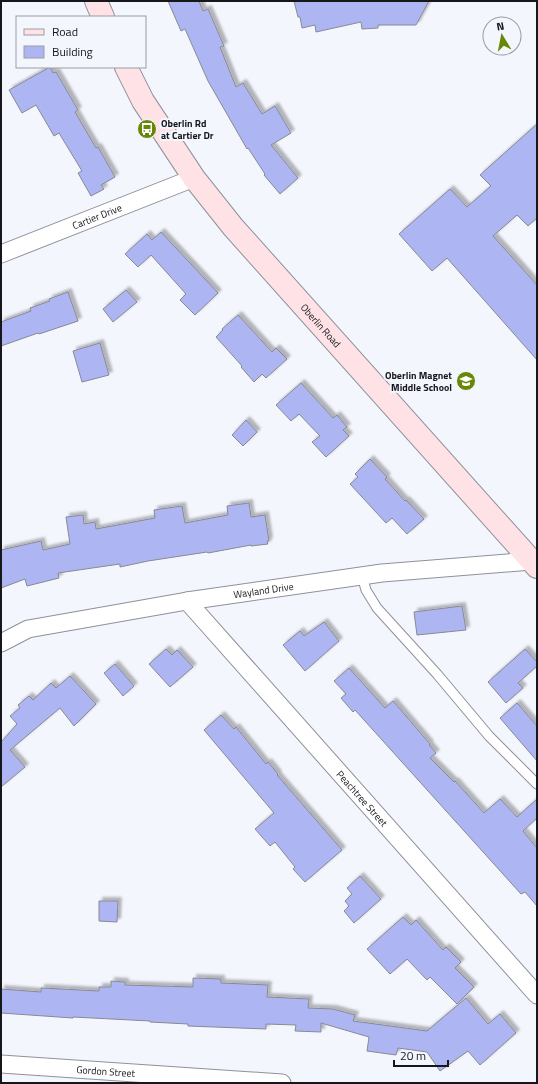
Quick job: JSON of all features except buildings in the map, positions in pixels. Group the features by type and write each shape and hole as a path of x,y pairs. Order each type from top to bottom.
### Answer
{"main road":[{"path":"96,1 103,16"},
{"name":"Oberlin Road","path":"126,68 143,101 194,178 233,227 534,564"}],"street":[{"name":"Cartier Drive","path":"1,254 194,178"},
{"name":"Wayland Drive","path":"1,643 28,629 187,601 382,572 534,564"},
{"name":"Peachtree Street","path":"187,601 537,996"},
{"name":"Gordon Street","path":"1,1064 282,1083"}],"lane":[{"path":"362,576 366,590 377,608 437,674 489,736 537,784"}],"place":[{"name":"Oberlin Rd at Cartier Dr","path":"147,129"},
{"name":"Oberlin Magnet Middle School","path":"466,381"}]}
